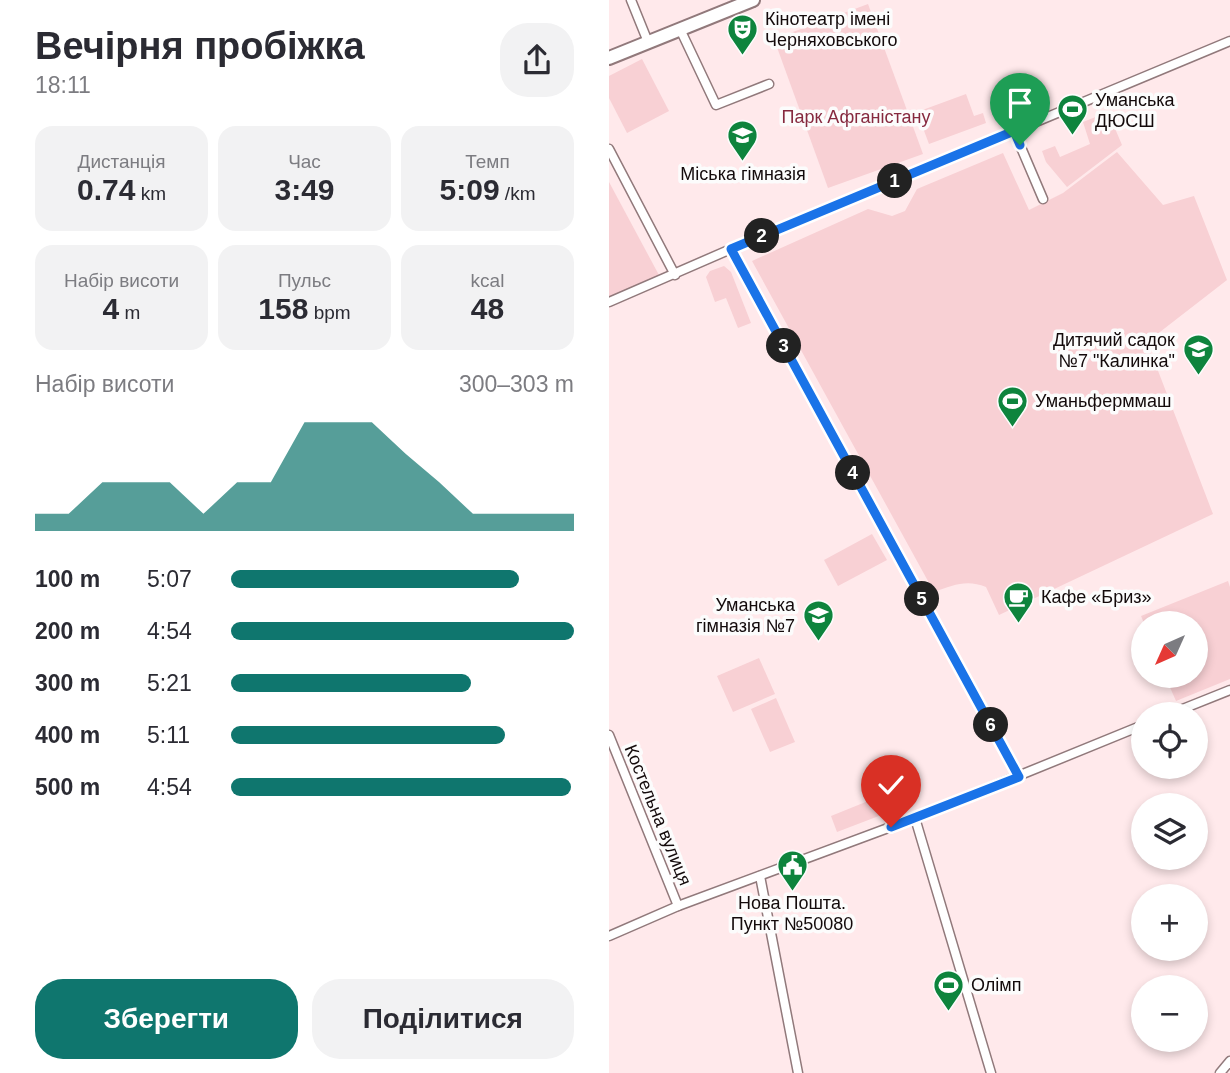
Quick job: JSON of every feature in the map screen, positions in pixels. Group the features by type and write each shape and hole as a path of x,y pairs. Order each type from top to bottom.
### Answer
{"main road":[{"path":"609,58 753,0"}],"street":[{"path":"631,0 647,42"},
{"path":"680,29 716,105 769,84"},
{"path":"609,302 1230,41"},
{"path":"1014,131 1044,199"},
{"path":"609,149 675,275"},
{"path":"731,249 1019,777"},
{"path":"1200,702 1230,690"},
{"path":"609,936 678,906 1019,777 1131,730"},
{"name":"Костельна вулиця","path":"609,735 678,906"},
{"path":"915,818 991,1073"},
{"path":"760,876 798,1073"},
{"path":"1220,1073 1230,1061"}],"green space":[{"name":"Парк Афганістану","path":"868,4 923,154 828,188 774,39"},
{"path":"642,59 669,111 627,133 609,98 609,76"},
{"path":"966,94 974,116 983,113 986,123 929,144 917,112"},
{"path":"1108,112 1122,145 1067,187 1046,162 1042,151 1055,146 1060,157 1090,144 1083,122"},
{"name":"Уманьферммаш","path":"1117,152 1163,205 1194,196 1227,280 1147,342 1213,514 999,615 986,587 966,583 934,592 752,261 868,209 892,216 905,211 917,189 1003,153 1029,210 1063,193"},
{"path":"609,182 660,277 609,298"},
{"path":"724,266 731,272 751,323 738,328 726,298 715,302 706,277 710,271"},
{"path":"872,534 887,560 838,586 824,560"},
{"path":"1228,581 1230,679 1208,688 1208,611 1153,611"},
{"path":"759,658 775,694 733,712 717,676"},
{"path":"1170,688 1208,688 1176,701"},
{"path":"776,698 795,742 770,752 751,709"},
{"path":"878,797 884,814 837,832 831,816"}],"place":[{"name":"Кінотеатр імені Черняховського","path":"742,56"},
{"name":"Уманська ДЮСШ","path":"1072,137"},
{"name":"Міська гімназія","path":"743,163"},
{"name":"Дитячий садок №7 \"Калинка\"","path":"1198,377"},
{"name":"Уманьферммаш","path":"1012,428"},
{"name":"Кафе «Бриз»","path":"1018,624"},
{"name":"Уманська гімназія №7","path":"818,642"},
{"name":"Нова Пошта. Пункт №50080","path":"792,892"},
{"name":"Олімп","path":"948,1012"}],"route":[{"path":"891,827 1019,777 731,249 1014,131 1020,145"}]}
